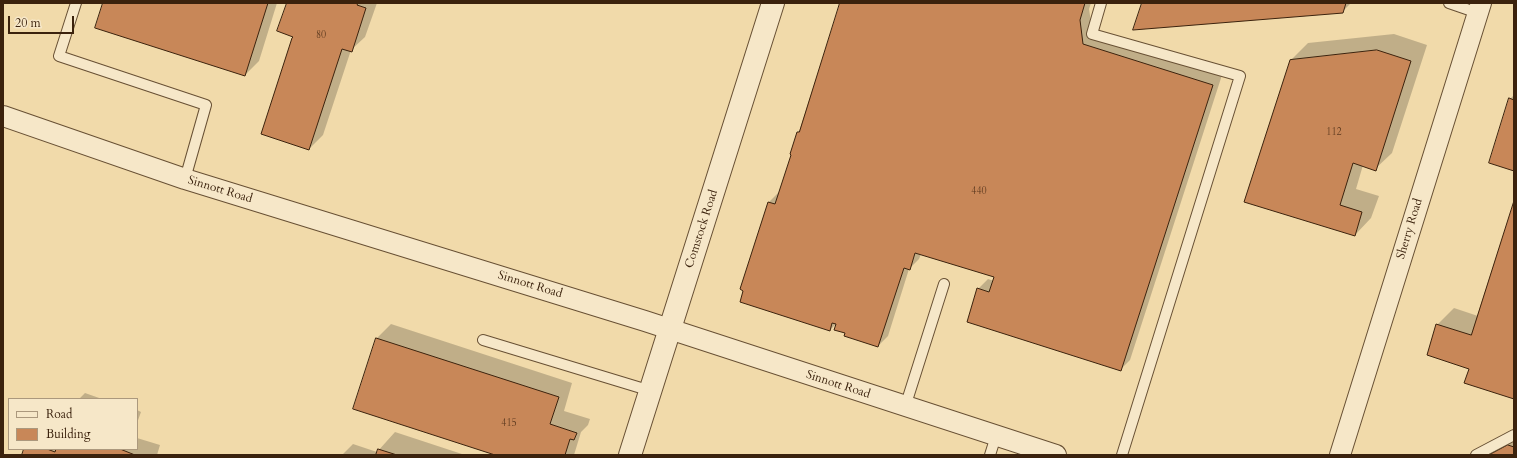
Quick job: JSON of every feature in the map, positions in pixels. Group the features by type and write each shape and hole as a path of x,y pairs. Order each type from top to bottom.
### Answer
{"street":[{"name":"Comstock Road","path":"630,455 773,3"},
{"name":"Sherry Road","path":"1340,455 1480,8"},
{"name":"Sinnott Road","path":"3,116 185,179 670,329 905,407 1056,455"}],"lane":[{"path":"76,3 59,56 206,105 185,179"},
{"path":"1101,3 1092,34 1240,76 1122,455"},
{"path":"1449,3 1480,8"},
{"path":"905,407 944,284"},
{"path":"483,340 651,391"},
{"path":"1476,455 1514,435"},
{"path":"990,455 996,436"}],"building":[{"path":"103,3 268,3 245,76 95,28"},
{"path":"287,3 358,3 357,5 366,8 352,52 342,49 309,150 261,134 293,37 277,31"},
{"path":"840,3 1085,3 1080,20 1083,44 1213,85 1121,371 967,322 977,288 989,292 994,277 915,253 910,270 904,268 878,347 844,336 845,333 834,330 836,324 832,323 830,331 740,302 743,291 740,289 768,202 775,204 797,132 799,132"},
{"path":"1142,3 1346,3 1343,13 1133,30"},
{"path":"1377,50 1411,61 1376,171 1353,163 1340,205 1362,212 1355,236 1244,202 1290,60"},
{"path":"1509,98 1514,100 1514,171 1489,163"},
{"path":"1514,201 1514,399 1464,383 1469,369 1427,355 1436,324 1471,335"},
{"path":"376,338 559,397 550,424 577,433 574,440 570,439 565,455 495,455 353,409"},
{"path":"1508,445 1514,447 1514,455 1489,455"},
{"path":"378,449 397,455 376,455"},
{"path":"24,450 50,450 55,452 56,450 122,450 135,455 22,455"}]}
